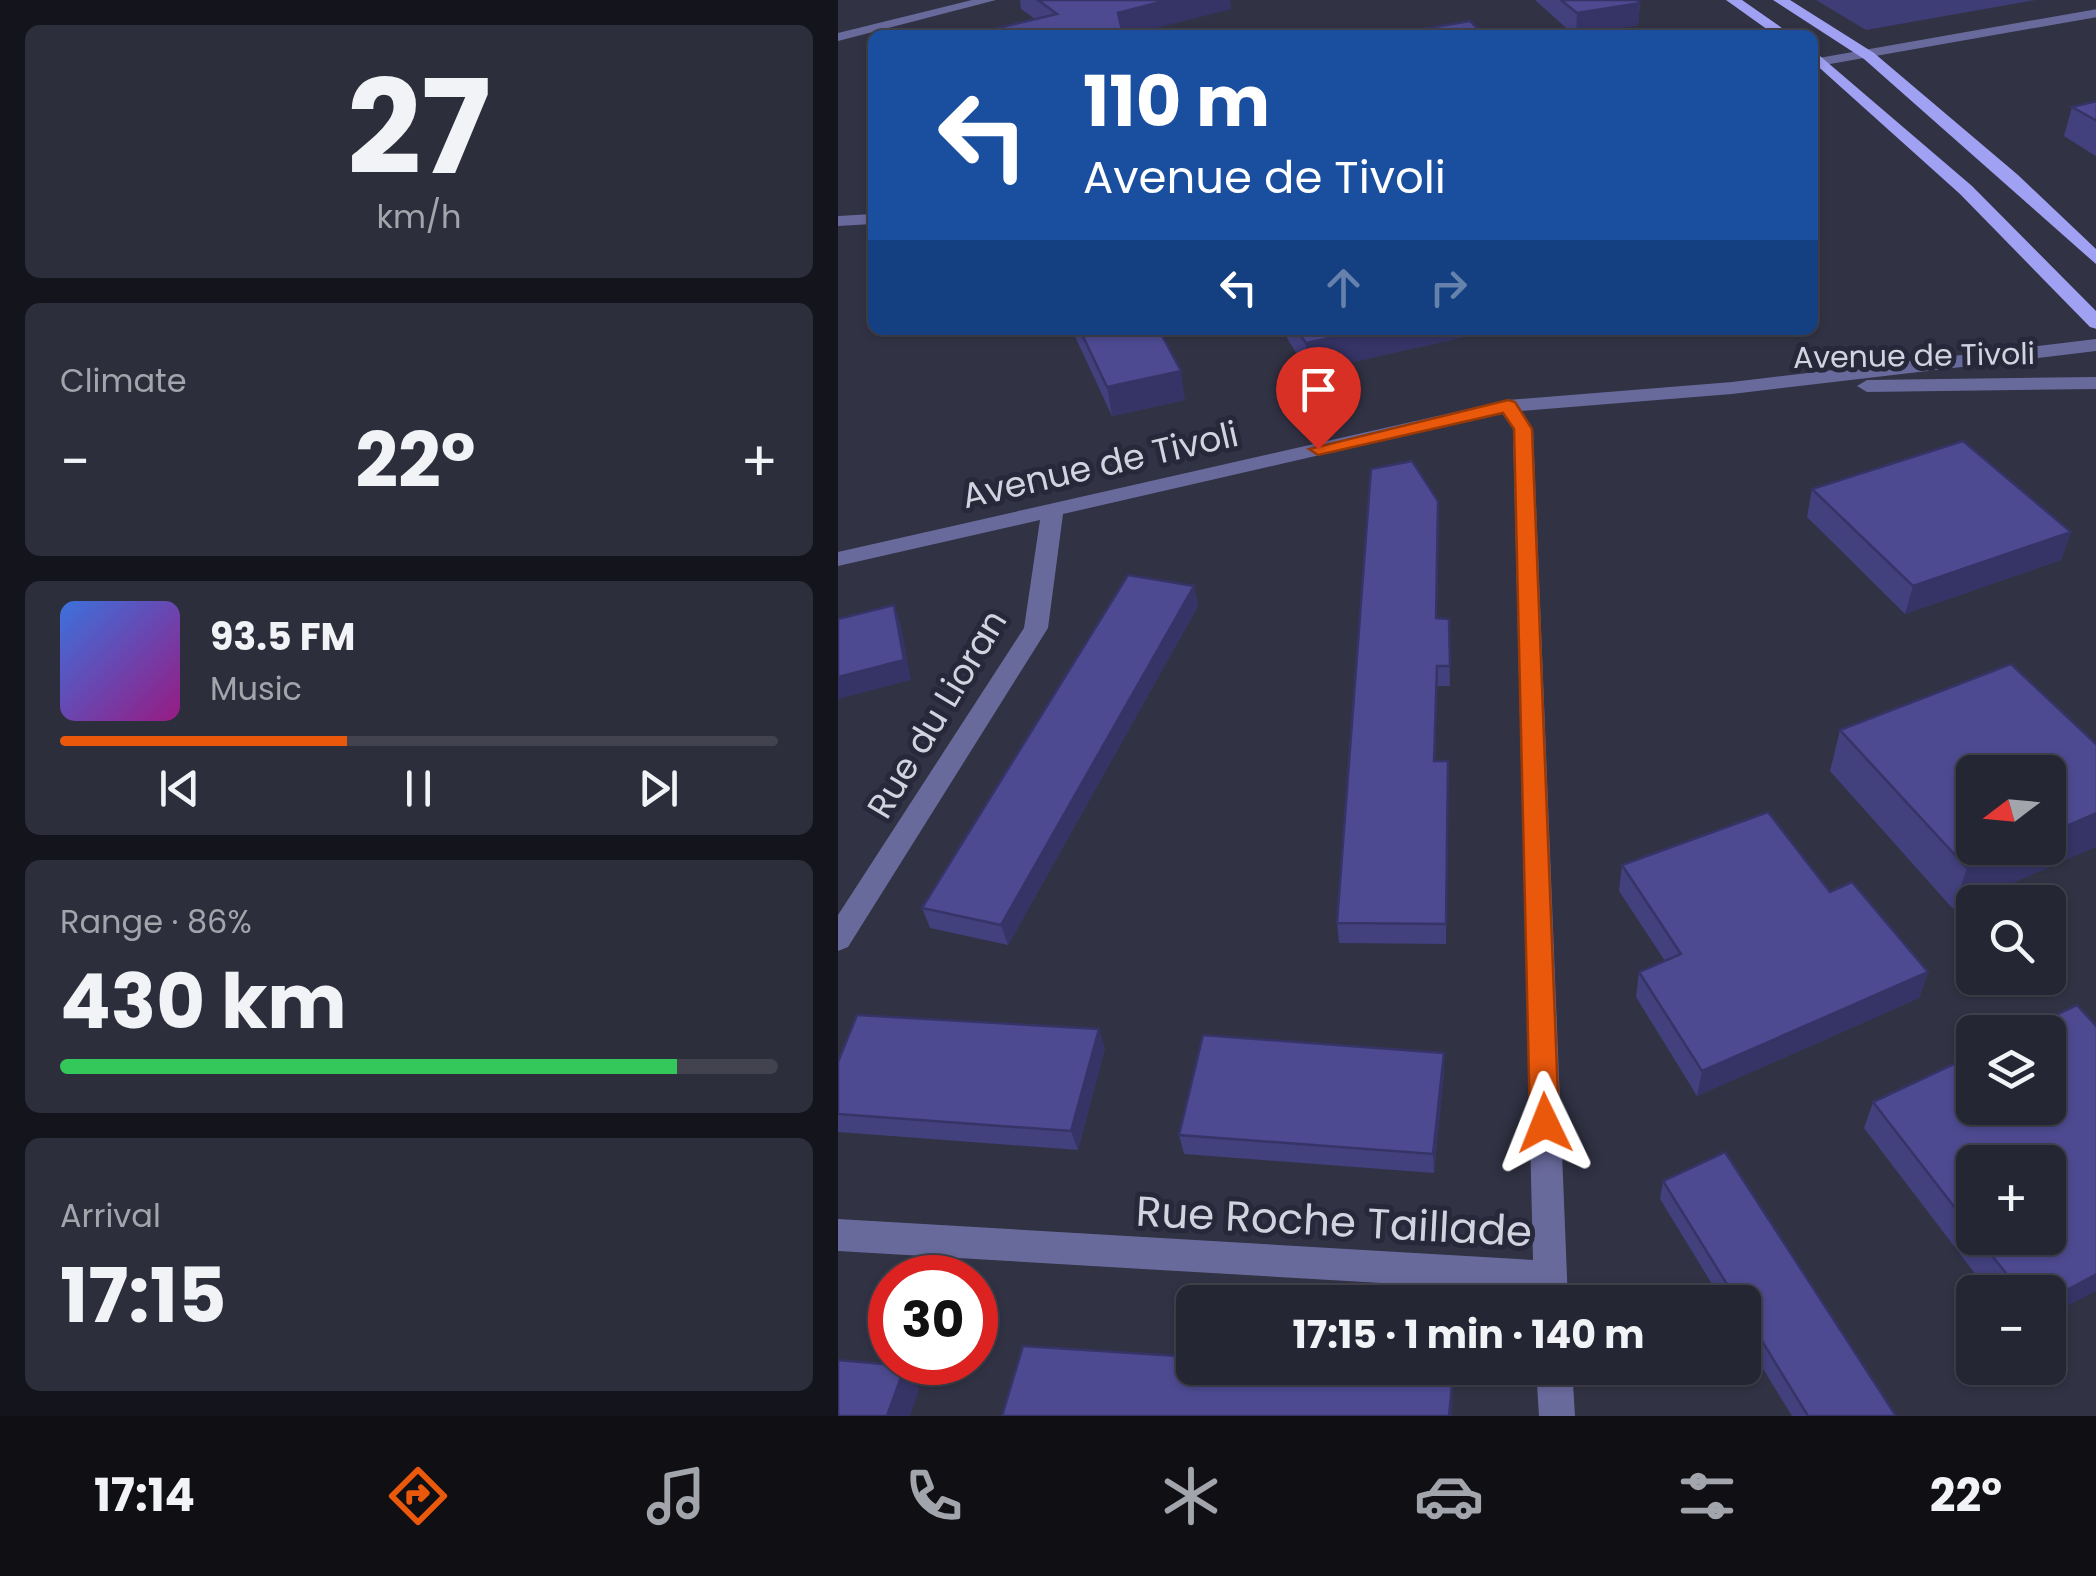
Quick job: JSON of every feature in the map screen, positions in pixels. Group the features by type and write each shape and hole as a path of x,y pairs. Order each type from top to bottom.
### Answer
{"main road":[{"path":"1733,0 1778,30"},
{"path":"1780,0 1869,56 2012,179 2096,260"},
{"path":"1818,60 1966,190 2096,323"}],"street":[{"path":"838,36 989,0"},
{"path":"1818,59 1869,56 2096,13"},
{"path":"838,221 868,218"},
{"name":"Avenue de Tivoli","path":"838,559 1508,406 1732,388 2096,346"},
{"name":"Avenue de Tivoli","path":"1732,388 2096,383"},
{"name":"Rue Roche Taillade","path":"1508,406 1523,429 1550,1285"},
{"name":"Rue du Lioran","path":"838,939 1036,628 1052,509"},
{"name":"Rue Roche Taillade","path":"838,1235 1485,1285"},
{"path":"1555,1385 1557,1416"}],"shaded area":[{"path":"1816,0 2036,0 1866,30"}],"building":[{"path":"1038,0 1168,0 1118,13 1122,30 990,30 1057,14"},
{"path":"1561,0 1637,0 1640,3 1577,13"},
{"path":"1470,21 1479,30 1417,30"},
{"path":"2097,101 2097,121 2072,107"},
{"path":"1082,335 1162,335 1181,371 1107,387"},
{"path":"1300,335 1344,335 1306,343"},
{"path":"1963,441 2071,532 1913,586 1812,489"},
{"path":"1412,461 1438,501 1436,618 1449,619 1450,666 1437,666 1434,761 1448,761 1446,924 1337,923 1371,469"},
{"path":"1128,575 1194,586 1001,925 922,908"},
{"path":"894,605 904,660 838,677 838,619"},
{"path":"2011,664 2097,745 2097,813 2066,826 2066,755 1956,755 1956,856 1840,730"},
{"path":"1768,812 1830,892 1852,882 1928,972 1702,1071 1639,972 1681,954 1622,865"},
{"path":"2077,1005 2097,1027 2097,1274 2066,1290 2066,1275 2007,1275 1992,1255 2066,1255 2066,1145 1956,1145 1956,1209 1873,1102 1956,1063 1956,1125 2066,1125 2066,1015 2056,1015"},
{"path":"857,1015 1099,1029 1071,1131 838,1114 838,1062"},
{"path":"1203,1035 1444,1053 1433,1154 1179,1135"},
{"path":"1725,1152 1896,1416 1808,1416 1761,1339 1761,1285 1727,1285 1663,1181"},
{"path":"1023,1346 1176,1356 1176,1385 1452,1385 1449,1416 1002,1416"},
{"path":"838,1360 868,1363 868,1385 898,1385 887,1416 838,1416"}],"route":[{"path":"1318,449 1508,406 1523,429 1545,1123"}]}
